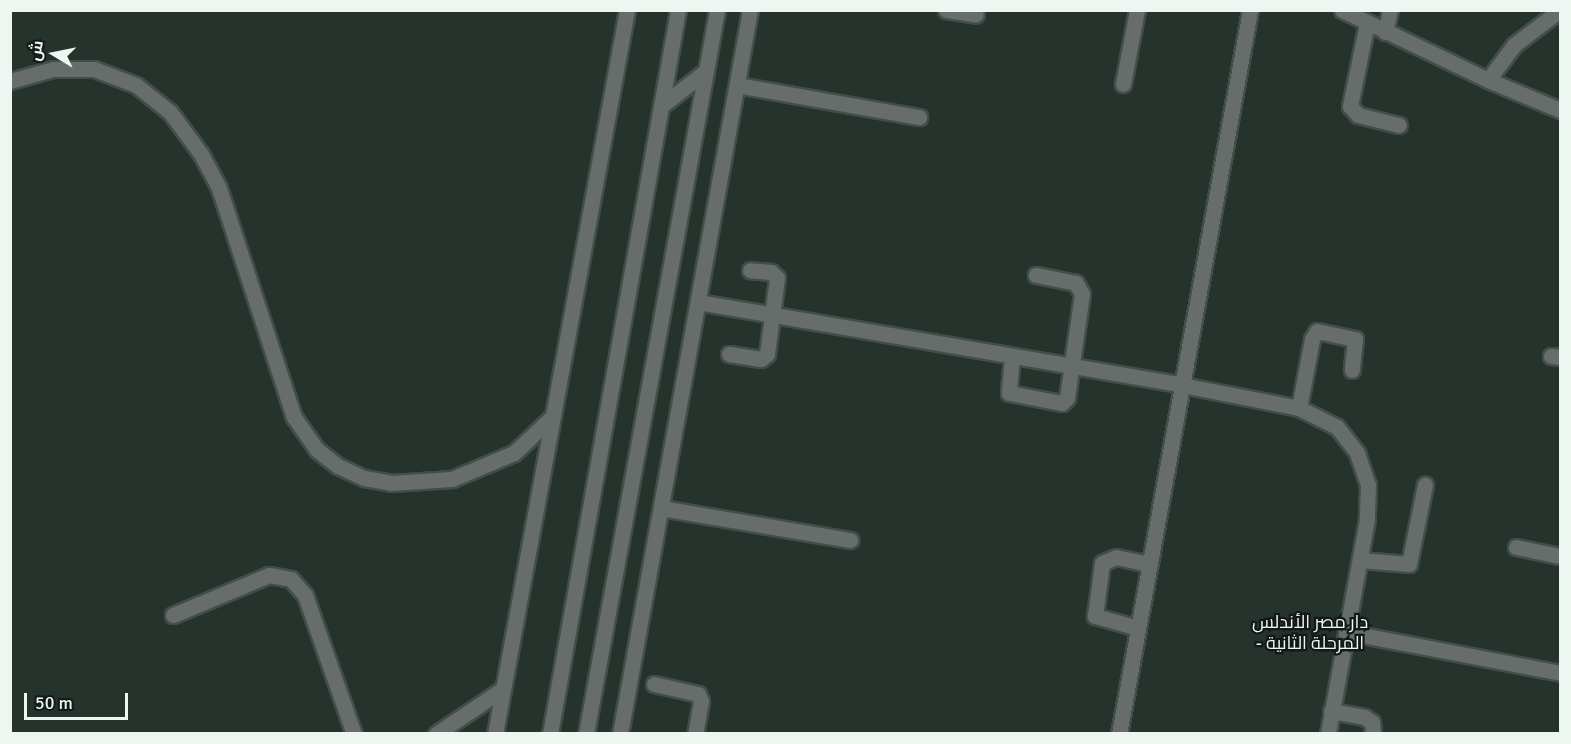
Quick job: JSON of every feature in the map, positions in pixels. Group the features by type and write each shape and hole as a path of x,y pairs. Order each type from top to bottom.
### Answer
{"street":[{"path":"495,734 627,10"},
{"path":"550,734 678,10"},
{"path":"586,734 717,10"},
{"path":"624,733 661,508 750,10"},
{"path":"946,10 976,15"},
{"path":"1123,84 1137,10"},
{"path":"1119,734 1250,10"},
{"path":"1342,10 1488,81 1560,110"},
{"path":"1385,32 1390,10"},
{"path":"1488,81 1514,45 1560,10"},
{"path":"1367,23 1350,106 1359,115 1399,125"},
{"path":"10,81 53,69 94,69 129,81 170,112 201,154 219,188 294,417 306,438 338,466 364,478 391,483 452,479 514,453 553,416"},
{"path":"661,106 706,71"},
{"path":"736,85 919,117"},
{"path":"729,354 765,357 777,278 771,272 750,270"},
{"path":"1012,356 1009,393 1055,403 1066,398 1082,294 1076,283 1036,274"},
{"path":"698,302 1182,385 1299,408 1337,426 1357,453 1368,485 1360,560 1328,734"},
{"path":"1299,408 1312,339 1317,331 1354,339 1352,370"},
{"path":"1360,560 1409,564 1425,485"},
{"path":"661,508 850,540"},
{"path":"1516,547 1560,556"},
{"path":"1138,627 1095,616 1102,562 1116,558 1149,564"},
{"path":"174,615 269,575 291,579 305,595 354,734"},
{"path":"1346,632 1560,673"},
{"path":"654,684 698,694 700,700 695,734"},
{"path":"436,734 503,689"},
{"path":"1331,711 1364,717 1372,722 1373,734"}],"district":[{"name":"دار مصر الأندلس - المرحلة الثانية","path":"1310,633"}]}
